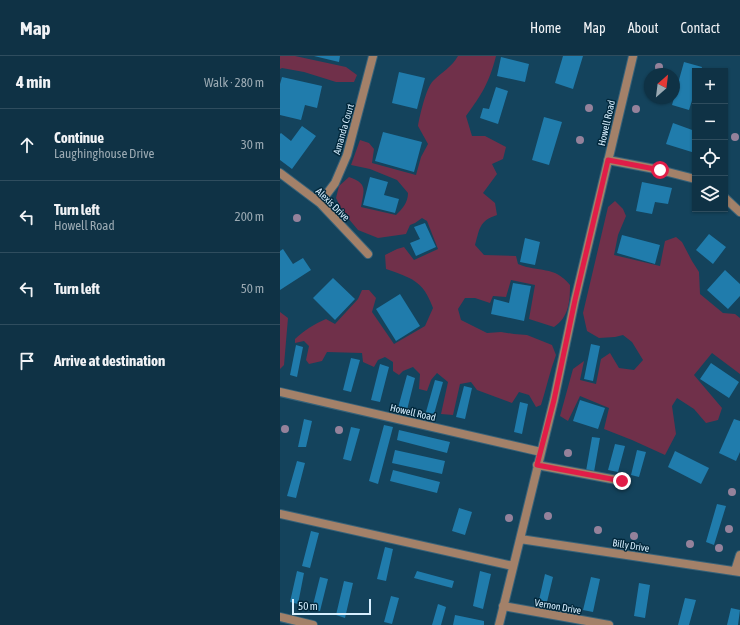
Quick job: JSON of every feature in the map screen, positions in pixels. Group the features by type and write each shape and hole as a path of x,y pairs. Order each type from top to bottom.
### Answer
{"street":[{"name":"Amanda Court","path":"320,203 335,183 347,155 374,56"},
{"name":"Howell Road","path":"499,625 512,566 554,400 575,300 633,56"},
{"path":"608,160 692,178"},
{"name":"Alexis Drive","path":"280,173 320,203 368,254"},
{"path":"728,201 740,212"},
{"name":"Howell Road","path":"280,392 541,452"},
{"path":"537,465 622,481"},
{"path":"280,514 512,566"},
{"name":"Billy Drive","path":"520,539 738,572"},
{"path":"738,572 740,554"},
{"name":"Vernon Drive","path":"503,606 609,625"},
{"path":"280,616 313,625"}],"shaded area":[{"path":"280,56 295,56 346,67 357,75 354,82 336,82 304,72 282,68 280,69"},
{"path":"458,56 496,56 491,74 484,88 466,116 472,136 485,136 506,147 503,159 492,164 497,174 483,193 495,203 497,215 491,217 483,223 479,230 475,245 484,255 516,256 518,264 552,272 564,279 570,285 570,297 566,314 554,327 529,319 535,285 511,280 506,297 493,296 490,303 475,298 465,298 458,309 461,320 487,333 501,332 527,335 552,345 556,355 541,405 536,407 529,395 519,392 512,403 477,390 471,382 460,384 453,415 441,414 448,382 437,373 431,380 427,391 419,389 420,374 413,367 403,371 399,375 393,371 393,362 385,357 378,360 374,367 363,362 362,353 327,352 322,361 309,364 306,360 309,346 304,341 295,343 295,339 326,319 335,324 358,299 362,290 369,290 376,298 372,312 394,344 425,326 433,308 425,291 415,281 386,269 385,255 404,247 414,260 438,249 427,221 422,218 410,225 406,234 378,238 358,230 343,212 336,198 339,186 349,177 362,185 364,191 361,207 396,215 404,206 408,193 397,180 370,169 351,165 360,140 369,143 374,149 372,163 416,175 421,157 428,144 418,126 426,95 430,84 456,60"},
{"path":"615,201 623,209 626,216 618,235 614,255 660,266 665,241 676,237 682,242 699,272 700,294 723,313 735,314 740,318 740,374 712,353 694,375 722,408 718,420 706,423 694,409 677,398 672,406 676,434 665,455 604,429 609,408 580,396 568,421 560,416 573,369 584,361 580,380 596,384 601,359 610,353 619,368 634,370 643,360 632,342 623,335 599,338 587,331 583,313 608,207"},
{"path":"280,312 288,318 284,365 280,369"}],"building":[{"path":"314,56 340,56 339,62"},
{"path":"563,56 583,56 573,89 555,83"},
{"path":"501,57 529,64 525,82 497,76"},
{"path":"684,62 702,67 692,68 692,100 689,110 672,105 680,104 680,76"},
{"path":"399,72 425,78 417,109 392,103"},
{"path":"282,77 322,86 317,108 305,105 301,120 280,115 280,84"},
{"path":"496,87 508,91 498,124 480,118 483,108 489,109"},
{"path":"544,117 562,122 549,165 532,160"},
{"path":"673,123 692,130 692,152 666,144"},
{"path":"302,126 316,136 292,169 280,160 280,134 281,133 291,141"},
{"path":"383,132 422,142 414,172 375,161"},
{"path":"370,177 388,182 384,195 399,199 395,213 363,205"},
{"path":"642,182 672,188 668,204 655,202 652,214 636,211"},
{"path":"425,223 436,247 416,256 410,243 420,239 414,227"},
{"path":"709,234 726,247 713,264 696,250"},
{"path":"622,235 660,245 655,264 617,253"},
{"path":"525,238 540,242 535,265 520,262"},
{"path":"283,249 293,264 303,258 311,270 280,290 280,251"},
{"path":"725,270 740,284 740,296 728,309 707,290"},
{"path":"333,278 355,299 335,320 313,298"},
{"path":"513,283 531,286 524,321 491,314 494,299 509,303"},
{"path":"400,294 420,326 396,341 376,309"},
{"path":"591,344 600,346 593,381 584,379"},
{"path":"296,345 303,347 297,377 290,375"},
{"path":"351,358 360,360 351,392 343,390"},
{"path":"711,363 739,382 729,398 700,379"},
{"path":"380,364 389,367 380,402 371,400"},
{"path":"407,375 415,378 407,410 398,408"},
{"path":"435,380 443,382 434,414 426,412"},
{"path":"464,386 472,388 465,419 456,417"},
{"path":"580,400 605,408 598,429 573,421"},
{"path":"520,402 528,404 522,434 514,432"},
{"path":"304,419 312,421 306,447 298,447"},
{"path":"734,419 740,421 740,452 736,461 719,453"},
{"path":"384,425 393,427 378,484 369,481"},
{"path":"351,427 360,429 351,461 343,459"},
{"path":"399,430 450,442 447,453 397,440"},
{"path":"592,437 600,438 594,472 586,471"},
{"path":"615,444 625,446 618,472 608,470"},
{"path":"395,450 445,461 442,474 392,463"},
{"path":"637,450 646,452 639,477 631,475"},
{"path":"675,451 709,468 701,484 668,467"},
{"path":"297,461 305,463 296,498 287,496"},
{"path":"393,470 440,482 437,493 390,481"},
{"path":"717,504 726,506 714,545 706,542"},
{"path":"459,508 472,512 465,535 452,531"},
{"path":"311,531 319,533 310,568 302,566"},
{"path":"385,547 393,549 386,581 377,579"},
{"path":"297,571 304,573 298,604 290,602"},
{"path":"417,571 454,581 452,588 414,578"},
{"path":"480,571 491,574 483,609 473,606"},
{"path":"545,574 553,577 547,602 539,600"},
{"path":"320,577 328,579 320,611 312,609"},
{"path":"591,577 600,579 593,612 583,610"},
{"path":"344,581 353,583 345,618 336,615"},
{"path":"639,583 650,585 645,618 634,616"},
{"path":"391,596 399,598 392,624 384,622"},
{"path":"685,598 696,600 689,625 678,625"},
{"path":"438,604 446,607 441,625 432,625"},
{"path":"731,608 740,610 738,625 727,625"},
{"path":"455,615 484,621 484,625 453,625"}],"route":[{"path":"622,481 537,465 554,400 575,300 608,160 660,170"}]}
